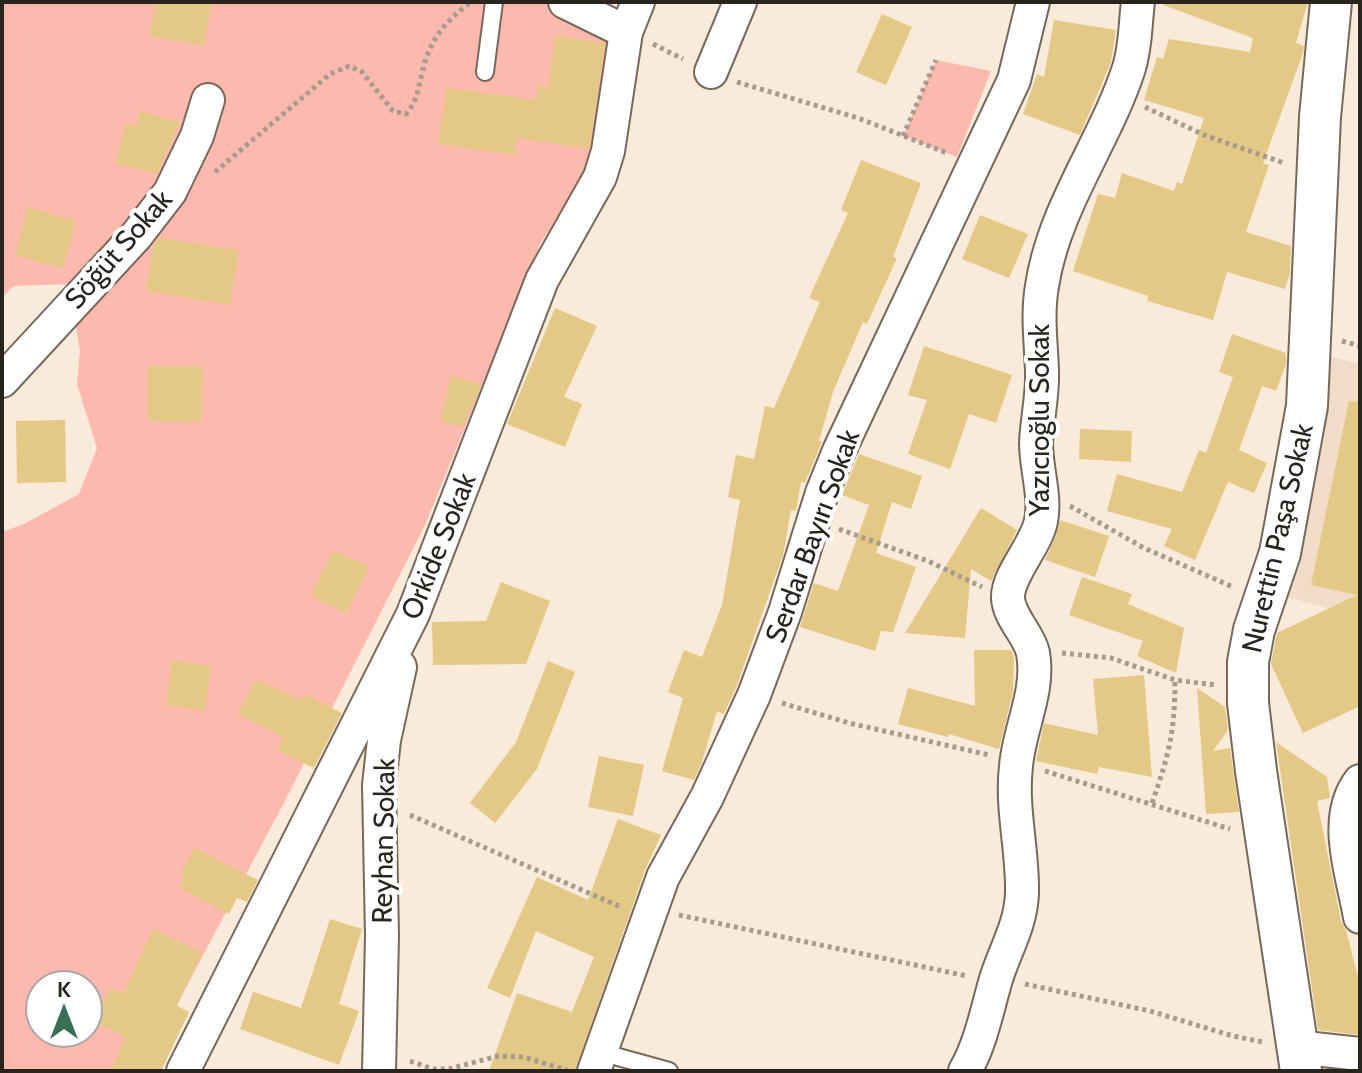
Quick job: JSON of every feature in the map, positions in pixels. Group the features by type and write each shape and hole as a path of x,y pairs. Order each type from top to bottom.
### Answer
{"street":[{"path":"565,2 626,32"},
{"name":"Orkide Sokak","path":"183,1071 413,614 542,280 605,165 626,32 638,2"},
{"path":"711,72 740,2"},
{"name":"Serdar Bayırı Sokak","path":"597,1061 663,877 707,797 754,695 839,451 1014,80 1033,2"},
{"name":"Yazıcıoğlu Sokak","path":"1008,599 1010,585 1040,525 1043,510 1036,442 1042,397 1038,330 1042,281 1052,243 1069,200 1120,93 1136,40 1138,2"},
{"name":"Nurettin Paşa Sokak","path":"1298,1059 1248,690 1250,652 1280,553 1307,406 1318,172 1331,2"},
{"name":"Söğüt Sokak","path":"2,381 136,236 170,192 197,136 208,100"},
{"path":"965,1071 1020,915 1022,895 1014,787 1016,763 1032,691 1033,651 1008,599"},
{"name":"Reyhan Sokak","path":"379,1058 379,802 384,740 413,614"},
{"path":"1360,781 1347,805 1345,828 1360,917"},
{"path":"1298,1059 1360,1054"}],"lane":[{"path":"485,72 494,2"},
{"path":"597,1061 669,1071"}],"path":[{"path":"203,182 330,74 349,66 362,72 393,111 406,114 414,105 438,32 453,15 471,2"},
{"path":"626,32 734,82 858,118 974,164"},
{"path":"903,136 936,60"},
{"path":"1120,93 1172,122 1204,135 1318,172"},
{"path":"1040,488 1144,548 1263,601"},
{"path":"813,521 928,561 1008,599"},
{"path":"1033,651 1111,658 1175,680 1248,690"},
{"path":"1152,803 1175,727 1175,680"},
{"path":"754,695 849,723 960,747 1266,840"},
{"path":"379,802 648,913 1150,1011 1298,1059"},
{"path":"379,1058 407,1061 433,1069 449,1069 498,1056 523,1057 572,1071"}],"shaded area":[{"path":"2,2 546,2 569,20 614,44 597,150 577,189 541,242 425,525 286,799 163,1031 148,1071 2,1071 2,532 24,524 79,494 97,448 77,384 80,351 69,284 14,286 2,297"},
{"path":"936,60 991,71 957,157 903,136"},
{"path":"1328,356 1360,364 1360,617 1287,597 1311,491"}],"building":[{"path":"156,2 212,2 204,46 149,36"},
{"path":"1164,2 1308,2 1296,43 1304,46 1303,53 1263,163 1269,165 1246,232 1291,246 1290,273 1285,289 1227,272 1213,320 1147,301 1148,296 1073,271 1098,194 1115,198 1122,173 1174,191 1177,182 1182,184 1204,118 1144,100 1157,57 1163,59 1169,39 1250,52 1253,38 1163,5"},
{"path":"882,14 912,27 886,85 856,72"},
{"path":"1054,20 1116,30 1111,62 1080,135 1023,114 1037,74 1044,77"},
{"path":"555,35 605,43 589,149 517,138 515,155 438,144 446,88 536,100 538,86 548,88"},
{"path":"140,111 180,122 157,174 115,163 126,123 137,126"},
{"path":"861,160 921,183 893,257 897,258 867,324 863,322 833,392 819,441 822,442 805,483 801,482 796,511 791,510 783,555 736,688 724,714 717,711 694,780 662,771 683,698 668,692 684,650 702,657 722,605 740,500 728,497 736,455 754,459 765,406 774,408 820,302 809,298 848,213 841,210"},
{"path":"28,207 76,221 63,269 15,255"},
{"path":"980,215 1028,234 1009,278 962,259"},
{"path":"159,238 239,250 230,305 146,291 153,245"},
{"path":"555,308 597,326 564,397 582,404 565,447 507,424"},
{"path":"1232,334 1286,353 1286,364 1276,391 1262,386 1239,450 1267,463 1254,493 1228,482 1195,560 1164,546 1172,529 1107,511 1117,474 1182,492 1199,450 1206,453 1233,377 1219,372"},
{"path":"924,346 1012,375 996,423 969,414 950,469 908,454 927,400 908,395"},
{"path":"148,366 203,367 201,422 147,421"},
{"path":"451,376 482,384 464,427 440,421"},
{"path":"1349,401 1360,402 1360,706 1303,733 1271,664 1277,633 1357,595 1311,585"},
{"path":"65,420 66,482 17,483 16,421"},
{"path":"1080,429 1132,431 1131,462 1079,459"},
{"path":"859,454 922,476 911,509 892,502 876,553 916,567 893,632 881,631 875,651 800,627 814,583 838,591 869,505 842,495"},
{"path":"981,508 1017,530 991,581 971,569 965,638 905,633"},
{"path":"1060,520 1109,536 1095,577 1045,560"},
{"path":"333,550 369,567 346,614 311,596"},
{"path":"1082,577 1132,594 1128,604 1184,628 1176,673 1137,656 1143,641 1069,615"},
{"path":"501,582 550,601 526,664 433,665 432,622 486,621"},
{"path":"974,650 1011,650 1014,657 1013,692 999,749 949,734 948,737 898,724 908,688 975,706"},
{"path":"172,660 211,666 205,711 166,705"},
{"path":"548,661 575,672 537,769 495,823 470,803 516,742"},
{"path":"1144,675 1152,777 1099,767 1097,774 1036,761 1044,723 1098,735 1093,679"},
{"path":"256,679 301,701 304,694 342,713 314,768 277,750 283,737 238,714"},
{"path":"1197,688 1225,707 1228,730 1213,751 1230,748 1239,812 1206,814"},
{"path":"1276,742 1327,777 1330,798 1317,801 1341,921 1358,977 1360,1035 1318,1030"},
{"path":"599,756 644,765 633,816 588,807"},
{"path":"618,819 661,835 645,870 575,1071 489,1071 517,993 572,1012 594,957 536,931 510,998 487,988 537,877 588,900"},
{"path":"194,848 258,880 247,902 237,898 229,914 179,888 185,876 180,874"},
{"path":"330,919 362,929 339,1004 359,1011 339,1065 240,1029 253,992 301,1008"},
{"path":"153,929 202,952 177,1006 189,1012 161,1071 111,1071 125,1037 104,1027 104,1001 110,988 123,994"}]}
